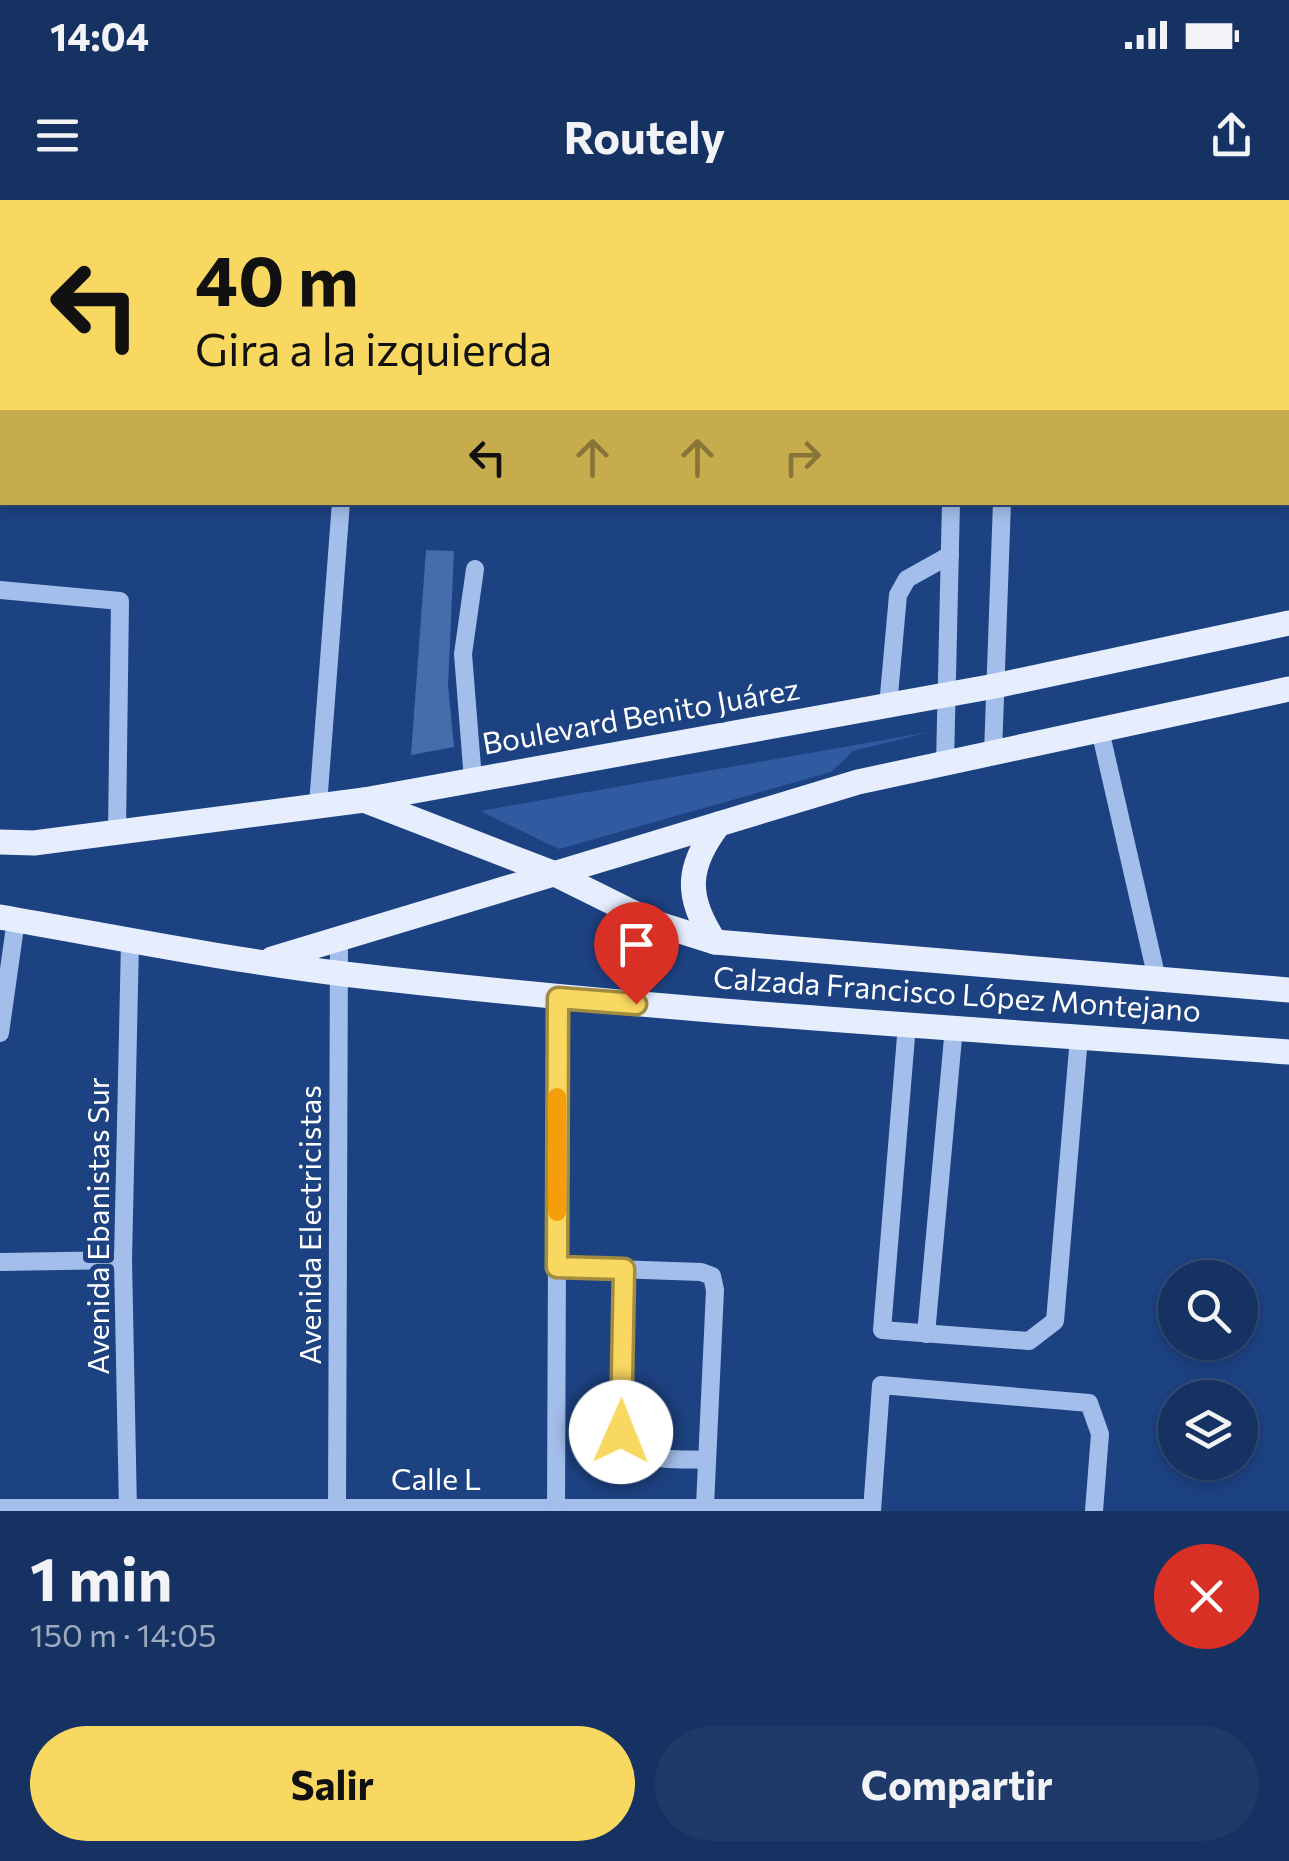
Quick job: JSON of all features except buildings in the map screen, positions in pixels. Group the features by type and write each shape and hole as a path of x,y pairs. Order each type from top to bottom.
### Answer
{"main road":[{"name":"Boulevard Benito Juárez","path":"0,842 34,843 364,800 947,696 1289,623"},
{"path":"262,961 858,782 1289,689"},
{"name":"Calzada Francisco López Montejano","path":"364,800 555,874 652,922 715,942 1289,990"},
{"path":"715,942 698,917 693,880 700,850 719,824"},
{"name":"Calzada Francisco López Montejano","path":"8,918 130,942 340,973 558,998 1289,1052"}],"street":[{"path":"318,805 341,505"},
{"path":"945,764 951,505"},
{"path":"993,753 1002,505"},
{"path":"888,706 898,595 907,579 950,555"},
{"path":"474,780 463,654 475,568"},
{"path":"0,590 120,601 116,832"},
{"path":"1100,730 1158,979"},
{"path":"0,1033 8,918"},
{"name":"Avenida Electricistas","path":"337,1509 339,940"},
{"name":"Avenida Ebanistas Sur","path":"128,1509 124,1260 130,942"},
{"path":"556,1510 558,998"},
{"path":"907,1024 882,1330 1029,1342 1055,1321 1079,1036"},
{"path":"926,1334 954,1027"},
{"path":"0,1262 124,1260"},
{"path":"557,1267 702,1272 712,1276 716,1290 705,1506"},
{"path":"624,1269 621,1432 625,1445 637,1456 707,1460"},
{"path":"872,1509 881,1385 1089,1402 1100,1434 1094,1511"},
{"name":"Calle L","path":"0,1508 872,1509"}],"shaded area":[{"path":"929,732 853,751 831,772 559,849 480,811"}],"slow traffic":[{"path":"557,1097 557,1212"}],"route":[{"path":"621,1432 624,1269 557,1267 558,998 636,1004"}]}
